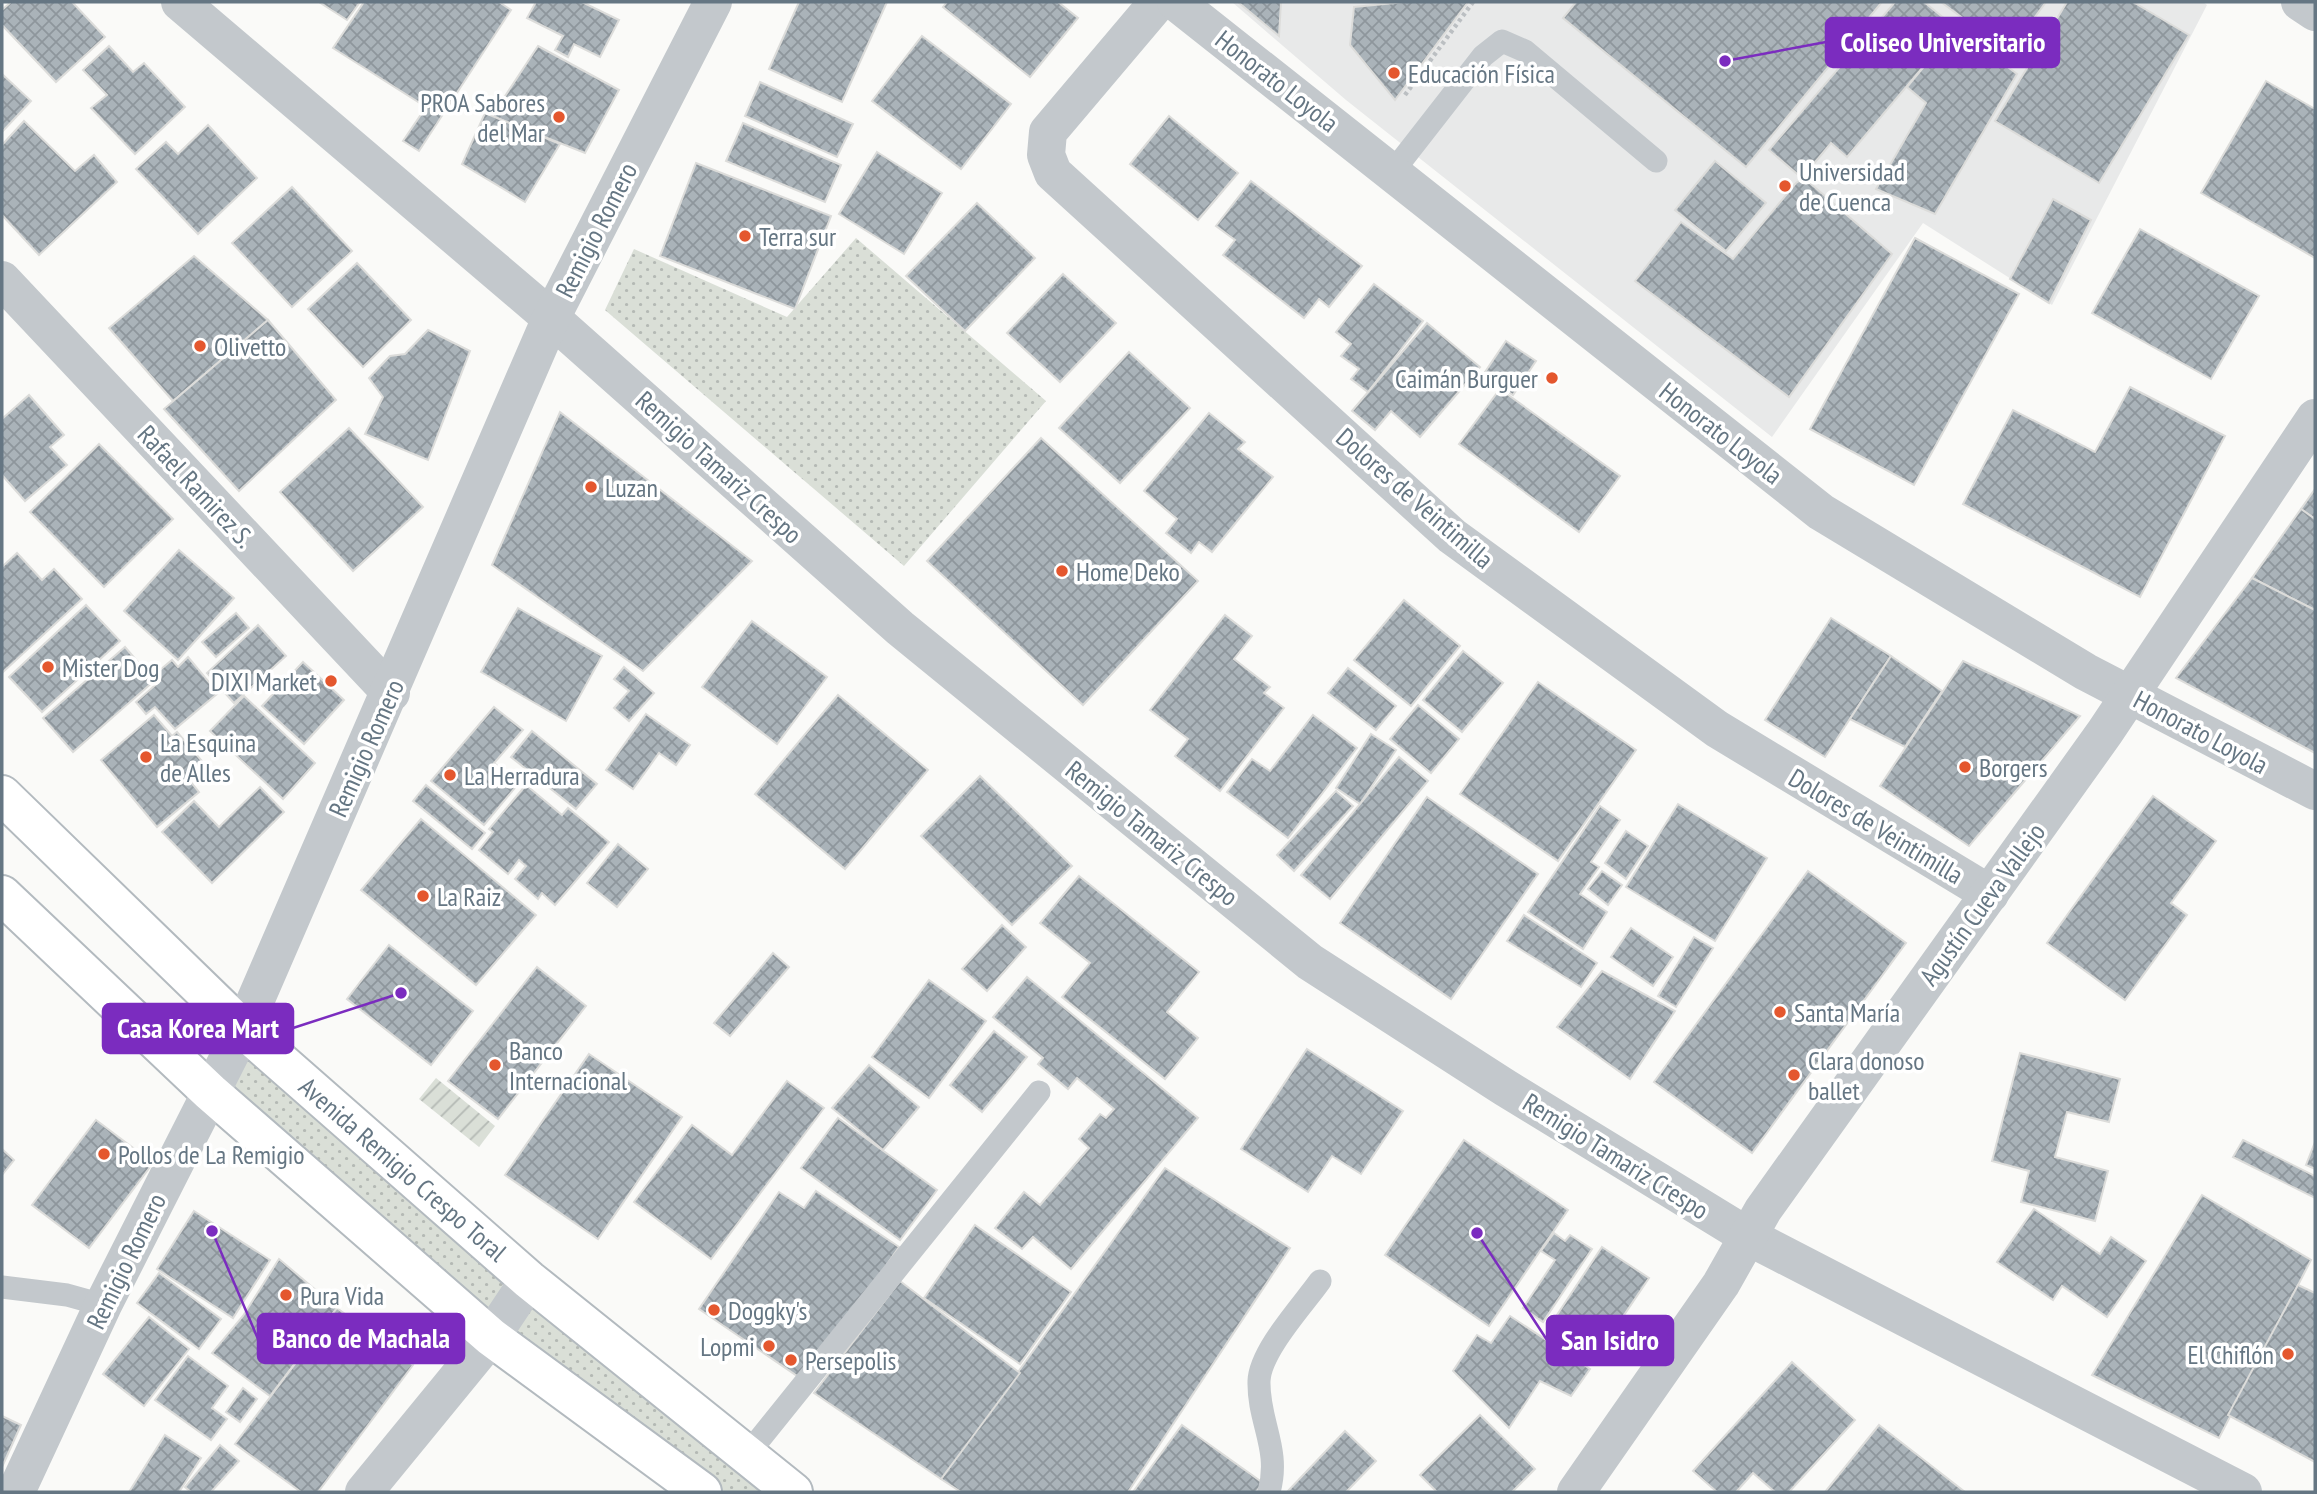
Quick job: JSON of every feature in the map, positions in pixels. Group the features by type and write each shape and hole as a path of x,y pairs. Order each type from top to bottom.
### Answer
{"main road":[{"name":"Avenida Remigio Crespo Toral","path":"2,795 243,1029 529,1280 793,1492"},
{"path":"2,895 210,1092 491,1337 702,1492"}],"street":[{"name":"Remigio Tamariz Crespo","path":"180,2 551,318 901,628 1310,961 1515,1094 1749,1237 2243,1492"},
{"name":"Remigio Romero","path":"16,1492 103,1305 243,1029 551,318 713,2"},
{"name":"Dolores de Veintimilla","path":"1158,2 1048,131 1046,155 1053,173 1451,536 1717,729 1990,894"},
{"name":"Honorato Loyola","path":"1176,2 1821,512 2130,695 2315,791"},
{"path":"2300,2 2315,12"},
{"name":"Rafael Ramirez S.","path":"2,279 391,692"},
{"name":"Agustín Cueva Vallejo","path":"1576,1492 1721,1284 1763,1210 2130,695 2315,418"},
{"path":"364,1492 491,1337 529,1280"}],"lane":[{"path":"1379,162 1483,56 1502,41 1525,51 1656,161"},
{"path":"746,1456 1039,1092"},
{"path":"1269,1492 1275,1471 1259,1379 1269,1350 1320,1281"},
{"path":"2,1287 67,1295 103,1305"}],"path":[{"path":"1379,162 1473,2"}],"shaded area":[{"name":"Universidad de Cuenca","path":"1232,2 2203,2 2207,5 2052,305 1923,223 1772,437 1346,100"},
{"path":"856,238 1046,401 904,566 605,310 634,249 787,317"},
{"path":"244,1041 518,1285 494,1320 221,1092"},
{"path":"436,1078 495,1126 479,1147 419,1099"},
{"path":"531,1293 793,1492 715,1492 502,1331"}],"building":[{"path":"11,2 72,2 105,37 56,82 2,25 2,10"},
{"path":"319,2 360,2 347,20"},
{"path":"364,2 499,2 511,10 419,151 403,141 426,107 333,48"},
{"path":"536,2 582,2 619,20 600,57 574,44 568,57 555,50 563,36 527,18"},
{"path":"799,2 887,2 842,102 769,69"},
{"path":"947,2 1058,2 1078,18 1030,77 943,7"},
{"path":"1238,2 1281,2 1279,36"},
{"name":"Educación Física","path":"1405,2 1468,2 1395,100 1350,45 1354,7"},
{"path":"1576,2 1882,2 1746,167 1563,18"},
{"path":"1895,2 1924,2 1956,28 1847,157 1831,143 1802,178 1769,150"},
{"path":"1941,2 2046,2 2009,52"},
{"path":"2067,2 2133,2 2189,35 2099,183 1995,121"},
{"path":"1956,28 2017,74 1935,214 1876,189 1926,103 1907,87"},
{"path":"922,36 1011,104 961,169 872,101"},
{"path":"109,46 133,72 144,63 185,107 135,154 91,108 107,95 83,70"},
{"path":"538,46 619,90 585,153 492,116"},
{"path":"2,74 31,101 2,132"},
{"path":"2266,81 2315,109 2315,258 2201,193"},
{"path":"760,82 853,124 837,157 745,116"},
{"path":"485,113 560,144 525,202 462,164"},
{"path":"1169,116 1238,173 1198,220 1130,164"},
{"path":"24,121 75,171 94,155 117,182 39,255 2,215 2,145"},
{"path":"743,123 841,165 825,202 726,161"},
{"path":"208,125 257,178 198,234 136,169 166,142 178,154"},
{"path":"877,152 942,193 904,254 839,214"},
{"path":"1715,161 1766,203 1726,251 1675,210"},
{"name":"Terra sur","path":"696,163 831,216 795,309 660,256"},
{"path":"1804,178 1892,254 1789,397 1635,281 1681,222 1733,259 1796,183"},
{"path":"1251,181 1362,266 1329,307 1319,299 1304,318 1223,255 1235,240 1216,226"},
{"path":"292,187 352,251 292,307 232,243"},
{"path":"2053,199 2091,220 2049,303 2010,279"},
{"path":"977,203 1035,258 965,331 906,276"},
{"path":"2140,229 2259,296 2211,379 2092,313"},
{"path":"1915,238 2019,294 1914,485 1810,429"},
{"path":"194,256 268,320 173,401 109,328"},
{"path":"357,263 411,320 363,367 308,309"},
{"path":"1063,274 1116,323 1060,382 1007,333"},
{"path":"1374,284 1423,321 1368,392 1351,379 1359,369 1341,356 1351,344 1336,332"},
{"path":"268,320 336,400 239,491 164,409"},
{"path":"1427,323 1480,367 1420,437 1391,411 1375,430 1352,411"},
{"path":"428,330 470,351 428,460 365,434 383,397 369,378 390,356 405,354"},
{"path":"1506,341 1536,361 1513,395 1483,375"},
{"path":"1129,352 1190,408 1120,483 1059,428"},
{"path":"2130,387 2225,436 2140,597 1963,504 2013,410 2095,452"},
{"path":"1500,389 1620,476 1579,532 1459,444"},
{"path":"29,395 64,435 50,447 67,465 25,501 2,475 2,419"},
{"name":"Luzan","path":"560,412 752,561 643,671 492,565"},
{"path":"1209,413 1245,442 1238,449 1273,477 1212,552 1199,542 1191,553 1166,533 1177,519 1144,491"},
{"path":"349,428 423,507 353,571 280,492"},
{"name":"Home Deko","path":"1041,438 1198,581 1083,705 927,561"},
{"path":"99,444 173,519 104,587 30,512"},
{"path":"2315,489 2315,519 2301,509"},
{"path":"2301,509 2315,519 2315,610 2252,578"},
{"path":"179,550 234,598 178,660 124,611"},
{"path":"17,553 42,580 54,569 82,599 2,673 2,567"},
{"path":"2252,578 2315,610 2315,753 2176,678"},
{"path":"1404,600 1460,646 1411,706 1354,660"},
{"path":"86,605 120,641 42,712 9,677"},
{"path":"518,608 602,656 566,721 481,672"},
{"path":"236,613 249,628 216,657 202,642"},
{"path":"1225,615 1252,636 1234,659 1270,687 1264,693 1284,708 1220,791 1175,756 1188,739 1150,710"},
{"path":"1831,618 1891,656 1825,757 1765,720"},
{"path":"752,621 827,677 777,744 702,687"},
{"path":"258,625 286,656 234,703 207,673"},
{"path":"125,647 154,681 73,752 43,718"},
{"path":"1463,651 1503,683 1462,732 1423,700"},
{"path":"1891,656 1942,691 1905,747 1850,719"},
{"path":"188,657 218,693 175,729 155,707 146,714 136,702 160,681 154,675 172,660 178,667"},
{"name":"Borgers","path":"1963,661 2080,716 1969,846 1880,786"},
{"path":"303,662 344,700 304,744 262,706"},
{"path":"624,667 654,693 629,721 614,708 629,691 614,679"},
{"path":"1348,668 1396,706 1376,730 1328,693"},
{"path":"1538,682 1636,750 1558,861 1460,794"},
{"path":"838,695 928,770 845,869 755,794"},
{"path":"244,696 315,763 283,799 210,731"},
{"path":"1418,705 1459,739 1431,773 1390,739"},
{"path":"494,707 523,730 494,763 519,783 484,825 431,781"},
{"path":"646,714 690,745 676,765 659,753 633,789 606,770"},
{"path":"154,715 172,736 177,732 207,767 190,781 199,792 157,827 101,760"},
{"path":"1313,715 1357,748 1288,838 1227,792 1252,759 1270,771"},
{"path":"532,731 597,784 576,809 511,757"},
{"path":"1371,734 1396,750 1360,804 1336,788"},
{"path":"1399,757 1428,781 1330,899 1301,875"},
{"path":"980,776 1072,866 1012,925 921,836"},
{"path":"426,785 485,833 472,849 413,801"},
{"path":"526,785 562,815 568,808 609,842 555,905 542,893 538,899 515,879 526,866 519,860 508,874 479,850 493,832 489,829"},
{"path":"260,787 284,812 212,883 162,832 194,801 219,827"},
{"path":"1336,791 1353,806 1294,871 1277,855"},
{"path":"2153,796 2216,841 2171,903 2187,915 2125,1000 2047,943"},
{"path":"1427,797 1538,874 1451,999 1340,923"},
{"path":"1678,804 1767,858 1715,941 1626,887"},
{"path":"1600,806 1620,820 1591,862 1599,867 1580,894 1607,912 1583,949 1528,912"},
{"path":"421,819 536,915 476,985 361,890"},
{"path":"1626,831 1648,846 1626,879 1605,863"},
{"path":"618,844 648,869 617,907 587,883"},
{"path":"1602,871 1622,885 1608,905 1588,889"},
{"name":"Santa María","path":"1808,871 1906,943 1752,1153 1654,1082"},
{"path":"1079,876 1199,972 1167,1012 1198,1038 1165,1079 1062,997 1090,963 1040,923"},
{"path":"1524,915 1597,963 1581,987 1507,941"},
{"path":"1002,925 1026,947 987,991 962,969"},
{"path":"1631,928 1673,957 1653,986 1611,957"},
{"path":"1694,937 1713,948 1676,1007 1658,996"},
{"path":"389,945 473,1011 431,1065 347,999"},
{"path":"773,953 789,967 730,1036 714,1023"},
{"path":"537,967 586,1006 498,1119 448,1081"},
{"path":"1602,971 1675,1011 1630,1079 1557,1027"},
{"path":"1027,977 1198,1118 1071,1269 1033,1237 1022,1249 995,1228 1024,1192 1040,1205 1089,1148 1079,1139 1100,1114 1106,1118 1114,1109 1077,1078 1068,1089 1038,1064 1043,1058 993,1017"},
{"path":"929,980 986,1021 929,1098 872,1057"},
{"path":"994,1031 1027,1057 982,1112 950,1085"},
{"path":"1307,1049 1403,1111 1361,1174 1332,1156 1308,1192 1241,1149"},
{"path":"2020,1053 2120,1079 2109,1122 2067,1112 2055,1157 2108,1171 2095,1221 2021,1202 2029,1171 1992,1161"},
{"path":"589,1054 682,1117 598,1239 505,1175"},
{"path":"869,1065 919,1107 883,1150 832,1108"},
{"path":"787,1081 824,1108 711,1259 634,1202 692,1125 732,1155"},
{"path":"838,1118 937,1190 900,1240 801,1168"},
{"path":"96,1120 153,1163 89,1248 32,1205"},
{"path":"1464,1140 1568,1210 1489,1326 1385,1255"},
{"path":"2243,1140 2315,1176 2315,1198 2233,1157"},
{"path":"2315,1142 2315,1169 2306,1165"},
{"path":"2,1149 14,1160 2,1175"},
{"path":"1165,1168 1290,1248 1128,1492 961,1492 941,1479"},
{"path":"816,1191 899,1247 806,1382 699,1309 779,1192 804,1208"},
{"path":"2202,1195 2311,1260 2219,1438 2092,1375"},
{"path":"2034,1209 2100,1254 2111,1237 2146,1261 2107,1317 2062,1286 2053,1300 1997,1262"},
{"path":"194,1211 270,1260 233,1318 157,1269"},
{"path":"975,1225 1071,1292 1020,1364 924,1298"},
{"path":"1554,1233 1565,1241 1570,1235 1592,1249 1543,1322 1523,1308 1555,1260 1541,1251"},
{"path":"1602,1247 1649,1278 1595,1358 1549,1327"},
{"path":"279,1259 337,1308 270,1396 212,1353 243,1316"},
{"path":"159,1273 221,1319 199,1349 137,1303"},
{"path":"900,1281 1020,1373 941,1479 814,1393"},
{"name":"El Chiflón","path":"2298,1285 2315,1293 2315,1462 2228,1415"},
{"path":"337,1308 413,1365 318,1492 301,1492 235,1444"},
{"path":"1510,1316 1590,1369 1571,1396 1540,1381 1509,1428 1453,1371 1477,1335 1491,1343"},
{"path":"149,1317 189,1349 144,1406 103,1374"},
{"path":"188,1356 228,1386 212,1408 227,1419 211,1440 155,1400"},
{"path":"1792,1362 1855,1420 1789,1492 1775,1492 1753,1473 1736,1492 1717,1492 1693,1471"},
{"path":"243,1388 257,1399 240,1422 226,1412"},
{"path":"1480,1415 1535,1469 1512,1492 1437,1492 1420,1475"},
{"path":"2,1416 21,1425 2,1467"},
{"path":"1182,1425 1263,1483 1256,1492 1133,1492"},
{"path":"1879,1425 1965,1492 1825,1492"},
{"path":"1345,1431 1376,1461 1346,1492 1287,1492"},
{"path":"165,1435 201,1458 179,1492 129,1492"},
{"path":"220,1445 239,1461 211,1492 191,1492 185,1487"}],"place":[{"name":"Coliseo Universitario","path":"1725,61"},
{"name":"Educación Física","path":"1394,73"},
{"name":"PROA Sabores del Mar","path":"559,117"},
{"name":"Universidad de Cuenca","path":"1785,186"},
{"name":"Terra sur","path":"745,236"},
{"name":"Olivetto","path":"200,346"},
{"name":"Caimán Burguer","path":"1552,378"},
{"name":"Luzan","path":"591,487"},
{"name":"Home Deko","path":"1062,571"},
{"name":"Mister Dog","path":"48,667"},
{"name":"DIXI Market","path":"331,681"},
{"name":"La Esquina de Alles","path":"146,757"},
{"name":"Borgers","path":"1965,767"},
{"name":"La Herradura","path":"450,775"},
{"name":"La Raiz","path":"423,896"},
{"name":"Casa Korea Mart","path":"401,993"},
{"name":"Santa María","path":"1780,1012"},
{"name":"Banco Internacional","path":"495,1065"},
{"name":"Clara donoso ballet","path":"1794,1075"},
{"name":"Pollos de La Remigio","path":"104,1154"},
{"name":"Banco de Machala","path":"212,1231"},
{"name":"San Isidro","path":"1477,1233"},
{"name":"Pura Vida","path":"286,1295"},
{"name":"Doggky's","path":"714,1310"},
{"name":"Lopmi","path":"769,1346"},
{"name":"El Chiflón","path":"2288,1354"},
{"name":"Persepolis","path":"791,1360"}]}
